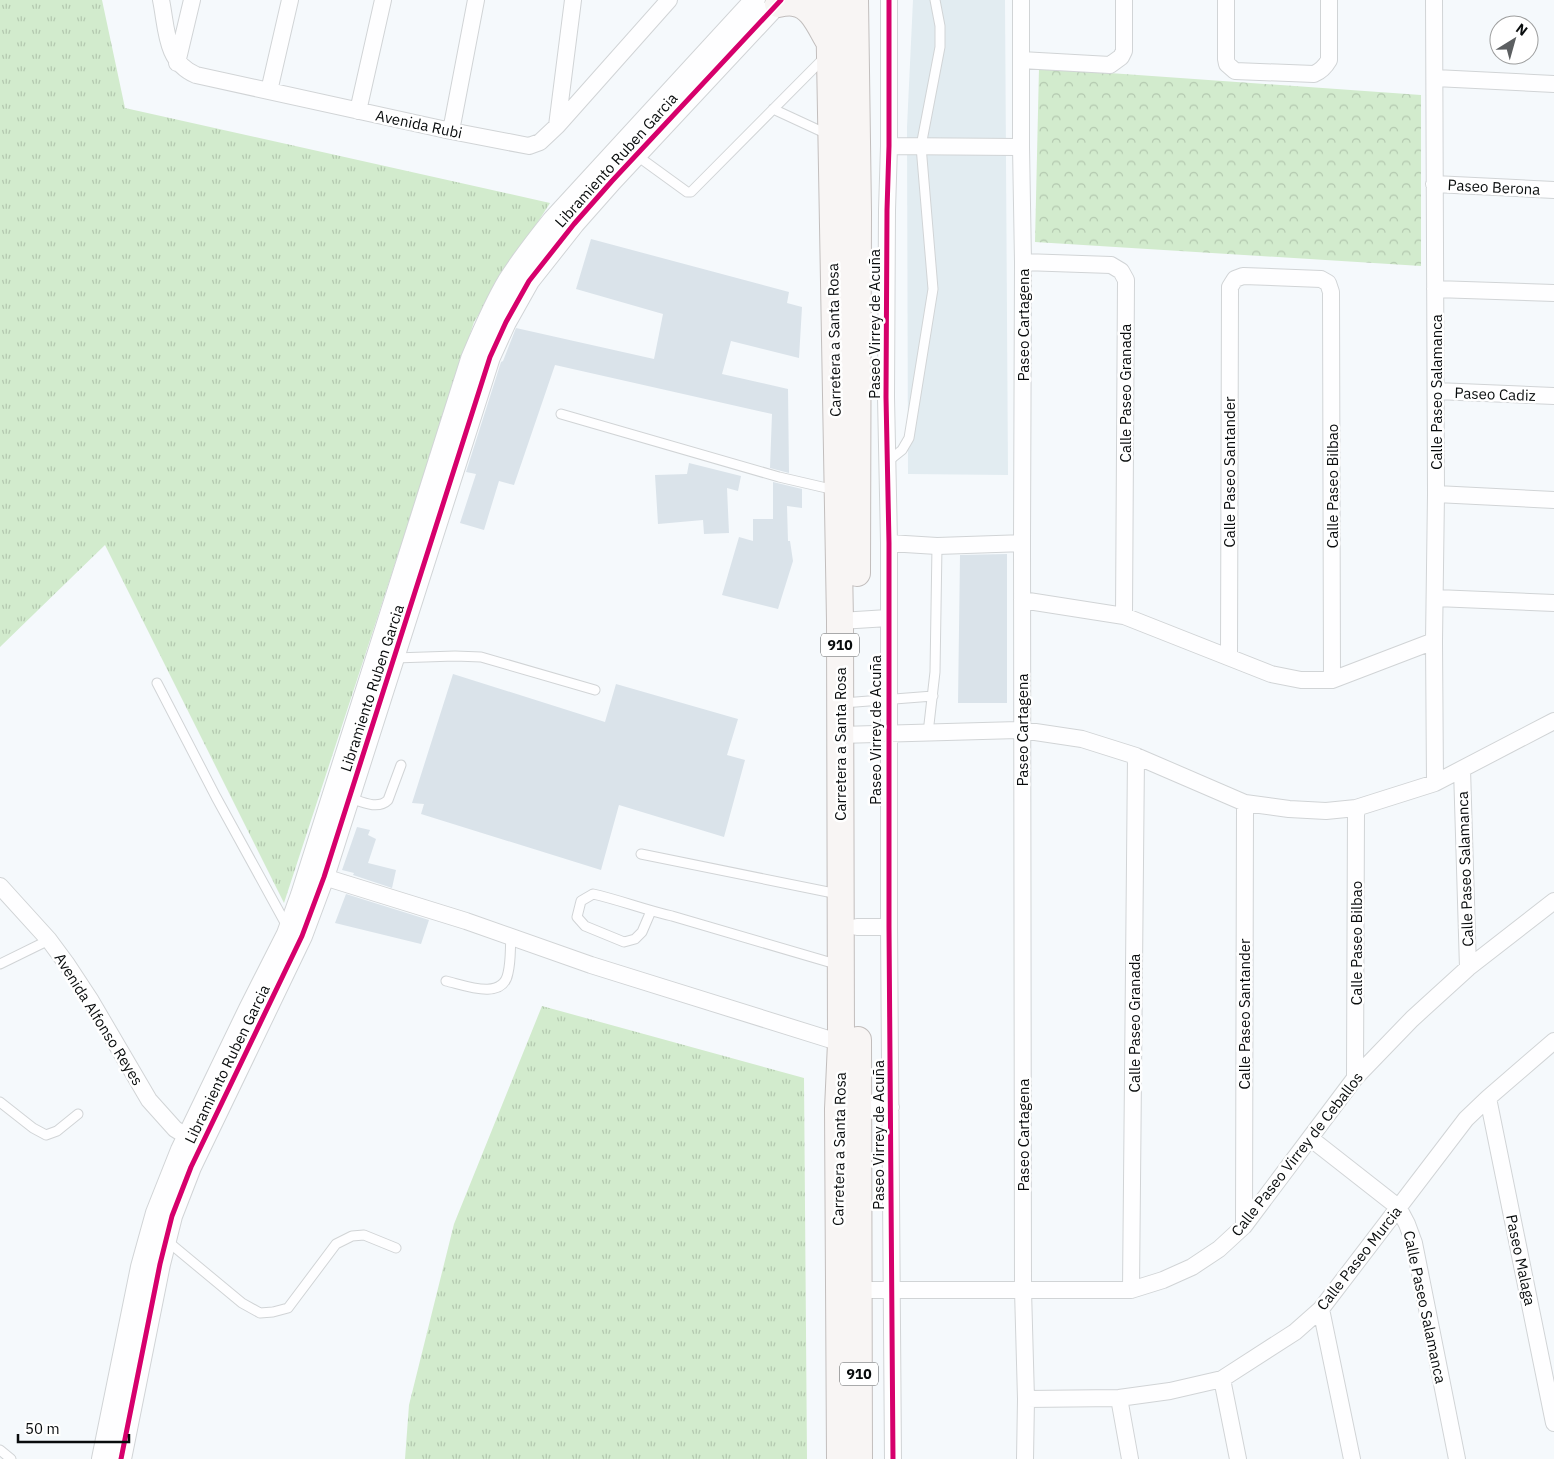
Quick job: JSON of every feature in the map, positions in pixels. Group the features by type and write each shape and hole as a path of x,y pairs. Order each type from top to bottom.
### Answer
{"main road":[{"name":"Carretera a Santa Rosa","path":"829,0 828,47 858,212 846,398"},
{"name":"Carretera a Santa Rosa","path":"855,0 844,141 832,214 846,398 848,620 848,735 841,894 841,1044 838,1109 860,1459"},
{"path":"763,2 802,5 815,16 828,47"},
{"name":"Carretera a Santa Rosa","path":"840,1459 858,1108 857,927 848,735"}],"street":[{"path":"162,0 171,52 177,62"},
{"path":"177,62 192,0"},
{"path":"269,91 290,0"},
{"path":"358,111 383,0"},
{"path":"451,131 476,0"},
{"path":"557,126 573,0"},
{"name":"Avenida Rubi","path":"177,62 189,72 196,74 358,111 529,146 540,142 557,126 669,0"},
{"name":"Paseo Virrey de Acuña","path":"889,0 890,146 887,210 886,397 889,543 888,927 893,1459"},
{"name":"Paseo Cartagena","path":"1021,0 1023,262 1023,1290 1026,1399 1025,1459"},
{"path":"1021,60 1110,65 1121,57 1124,51 1124,0"},
{"path":"1226,0 1226,59 1227,64 1235,71 1314,74 1326,66 1329,60 1329,0"},
{"name":"Calle Paseo Salamanca","path":"1434,0 1436,391 1435,783"},
{"name":"Libramiento Ruben Garcia","path":"121,1459 170,1176 194,1142 296,950 324,877 350,798 490,357 518,299 541,264 636,155 763,2"},
{"name":"Libramiento Ruben Garcia","path":"194,1142 301,895 471,359 488,319 517,268 552,221 763,2"},
{"path":"1435,78 1554,84"},
{"path":"890,146 1021,147"},
{"name":"Paseo Berona","path":"1434,184 1554,190"},
{"path":"832,214 887,210"},
{"name":"Calle Paseo Granada","path":"1023,262 1111,265 1121,271 1126,280 1124,616"},
{"name":"Calle Paseo Santander","path":"1229,657 1230,287 1234,279 1243,276 1321,279 1328,283 1331,292"},
{"path":"1435,289 1554,293"},
{"name":"Calle Paseo Bilbao","path":"1331,292 1332,680"},
{"name":"Paseo Cadiz","path":"1436,391 1554,396"},
{"path":"846,398 886,397"},
{"path":"1436,494 1554,500"},
{"path":"889,543 937,546 1022,543"},
{"path":"1436,598 1554,603"},
{"path":"1022,600 1124,616 1272,674 1301,680 1332,680 1434,641"},
{"path":"848,620 888,618"},
{"path":"848,735 1022,730 1082,739 1136,756 1245,803 1290,809 1326,810 1356,808 1435,783 1554,720"},
{"name":"Calle Paseo Granada","path":"1131,1290 1136,756"},
{"name":"Calle Paseo Salamanca","path":"1462,769 1468,968"},
{"name":"Calle Paseo Santander","path":"1244,1226 1245,803"},
{"name":"Calle Paseo Bilbao","path":"1356,808 1356,1078"},
{"path":"324,877 466,921 591,966 841,1044"},
{"name":"Avenida Alfonso Reyes","path":"0,886 49,940 91,1001 149,1100 169,1123 194,1142"},
{"name":"Calle Paseo Virrey de Ceballos","path":"848,1290 891,1288 1131,1290 1163,1280 1192,1267 1219,1249 1244,1226 1356,1078 1412,1019 1468,968 1554,901"},
{"path":"857,927 888,927"},
{"name":"Calle Paseo Murcia","path":"1026,1399 1119,1398 1170,1391 1222,1380 1295,1332 1321,1309 1466,1120 1488,1098 1554,1041"},
{"name":"Paseo Malaga","path":"1488,1098 1554,1423"},
{"path":"858,1108 891,1108"},
{"name":"Calle Paseo Salamanca","path":"1310,1138 1398,1207 1407,1224 1414,1243 1457,1459"},
{"name":"Libramiento Ruben Garcia","path":"102,1459 141,1267 159,1233"},
{"path":"1321,1309 1352,1459"},
{"path":"1222,1380 1238,1459"},
{"path":"1119,1398 1130,1459"}],"lane":[{"path":"887,462 902,450 909,438 933,289 921,146 940,48 940,26 936,0"},
{"path":"636,155 690,193 773,109 828,47"},
{"path":"773,109 844,141"},
{"path":"560,414 779,477 847,492"},
{"path":"928,733 935,672 937,546"},
{"path":"394,658 481,657 595,690"},
{"path":"157,683 216,797 288,928"},
{"path":"848,703 933,696"},
{"path":"350,798 378,806 384,804 388,800 401,765"},
{"path":"641,854 841,894"},
{"path":"651,911 642,932 635,939 624,942 585,926 577,917 581,901 593,894 620,900 651,911 841,966"},
{"path":"446,981 488,991 501,985 508,974 511,937"},
{"path":"0,964 49,940"},
{"path":"0,1102 33,1128 46,1135 57,1131 78,1114"},
{"path":"159,1233 242,1303 260,1312 273,1312 288,1308 336,1244 352,1236 364,1235 396,1248"},
{"path":"0,1450 11,1459"}],"shaded area":[{"path":"913,0 1005,0 1008,475 908,474 907,127"}],"green space":[{"path":"0,0 102,0 125,108 550,203 474,322 284,903 105,545 0,647"},
{"path":"1039,68 1421,95 1421,266 1035,242"},
{"path":"542,1006 804,1078 807,1459 405,1459 409,1405 454,1224"}],"building":[{"path":"591,239 789,292 787,303 802,307 799,358 731,341 722,374 788,389 789,473 770,468 772,414 555,365 514,485 499,481 484,530 460,523 476,474 466,472 501,362 516,328 654,359 663,314 576,289"},
{"path":"689,463 741,476 738,491 727,488 729,533 704,534 703,520 658,524 655,475 687,474"},
{"path":"773,482 802,489 802,508 787,506 788,541 790,541 793,561 778,609 722,595 739,537 753,541 753,519 773,519"},
{"path":"1007,554 1007,703 958,703 960,555"},
{"path":"453,674 605,722 616,684 738,719 727,755 745,760 724,837 619,805 601,870 421,814 424,804 412,803"},
{"path":"357,827 370,830 368,835 376,839 368,863 396,870 392,888 342,870"},
{"path":"346,894 429,920 421,944 335,923"}],"cycle path":[{"path":"121,1459 160,1264 172,1216 191,1167 302,936 324,877 490,357 506,322 529,281 574,224 781,0"},
{"path":"889,0 886,397 889,543 889,927 893,1459"}]}
